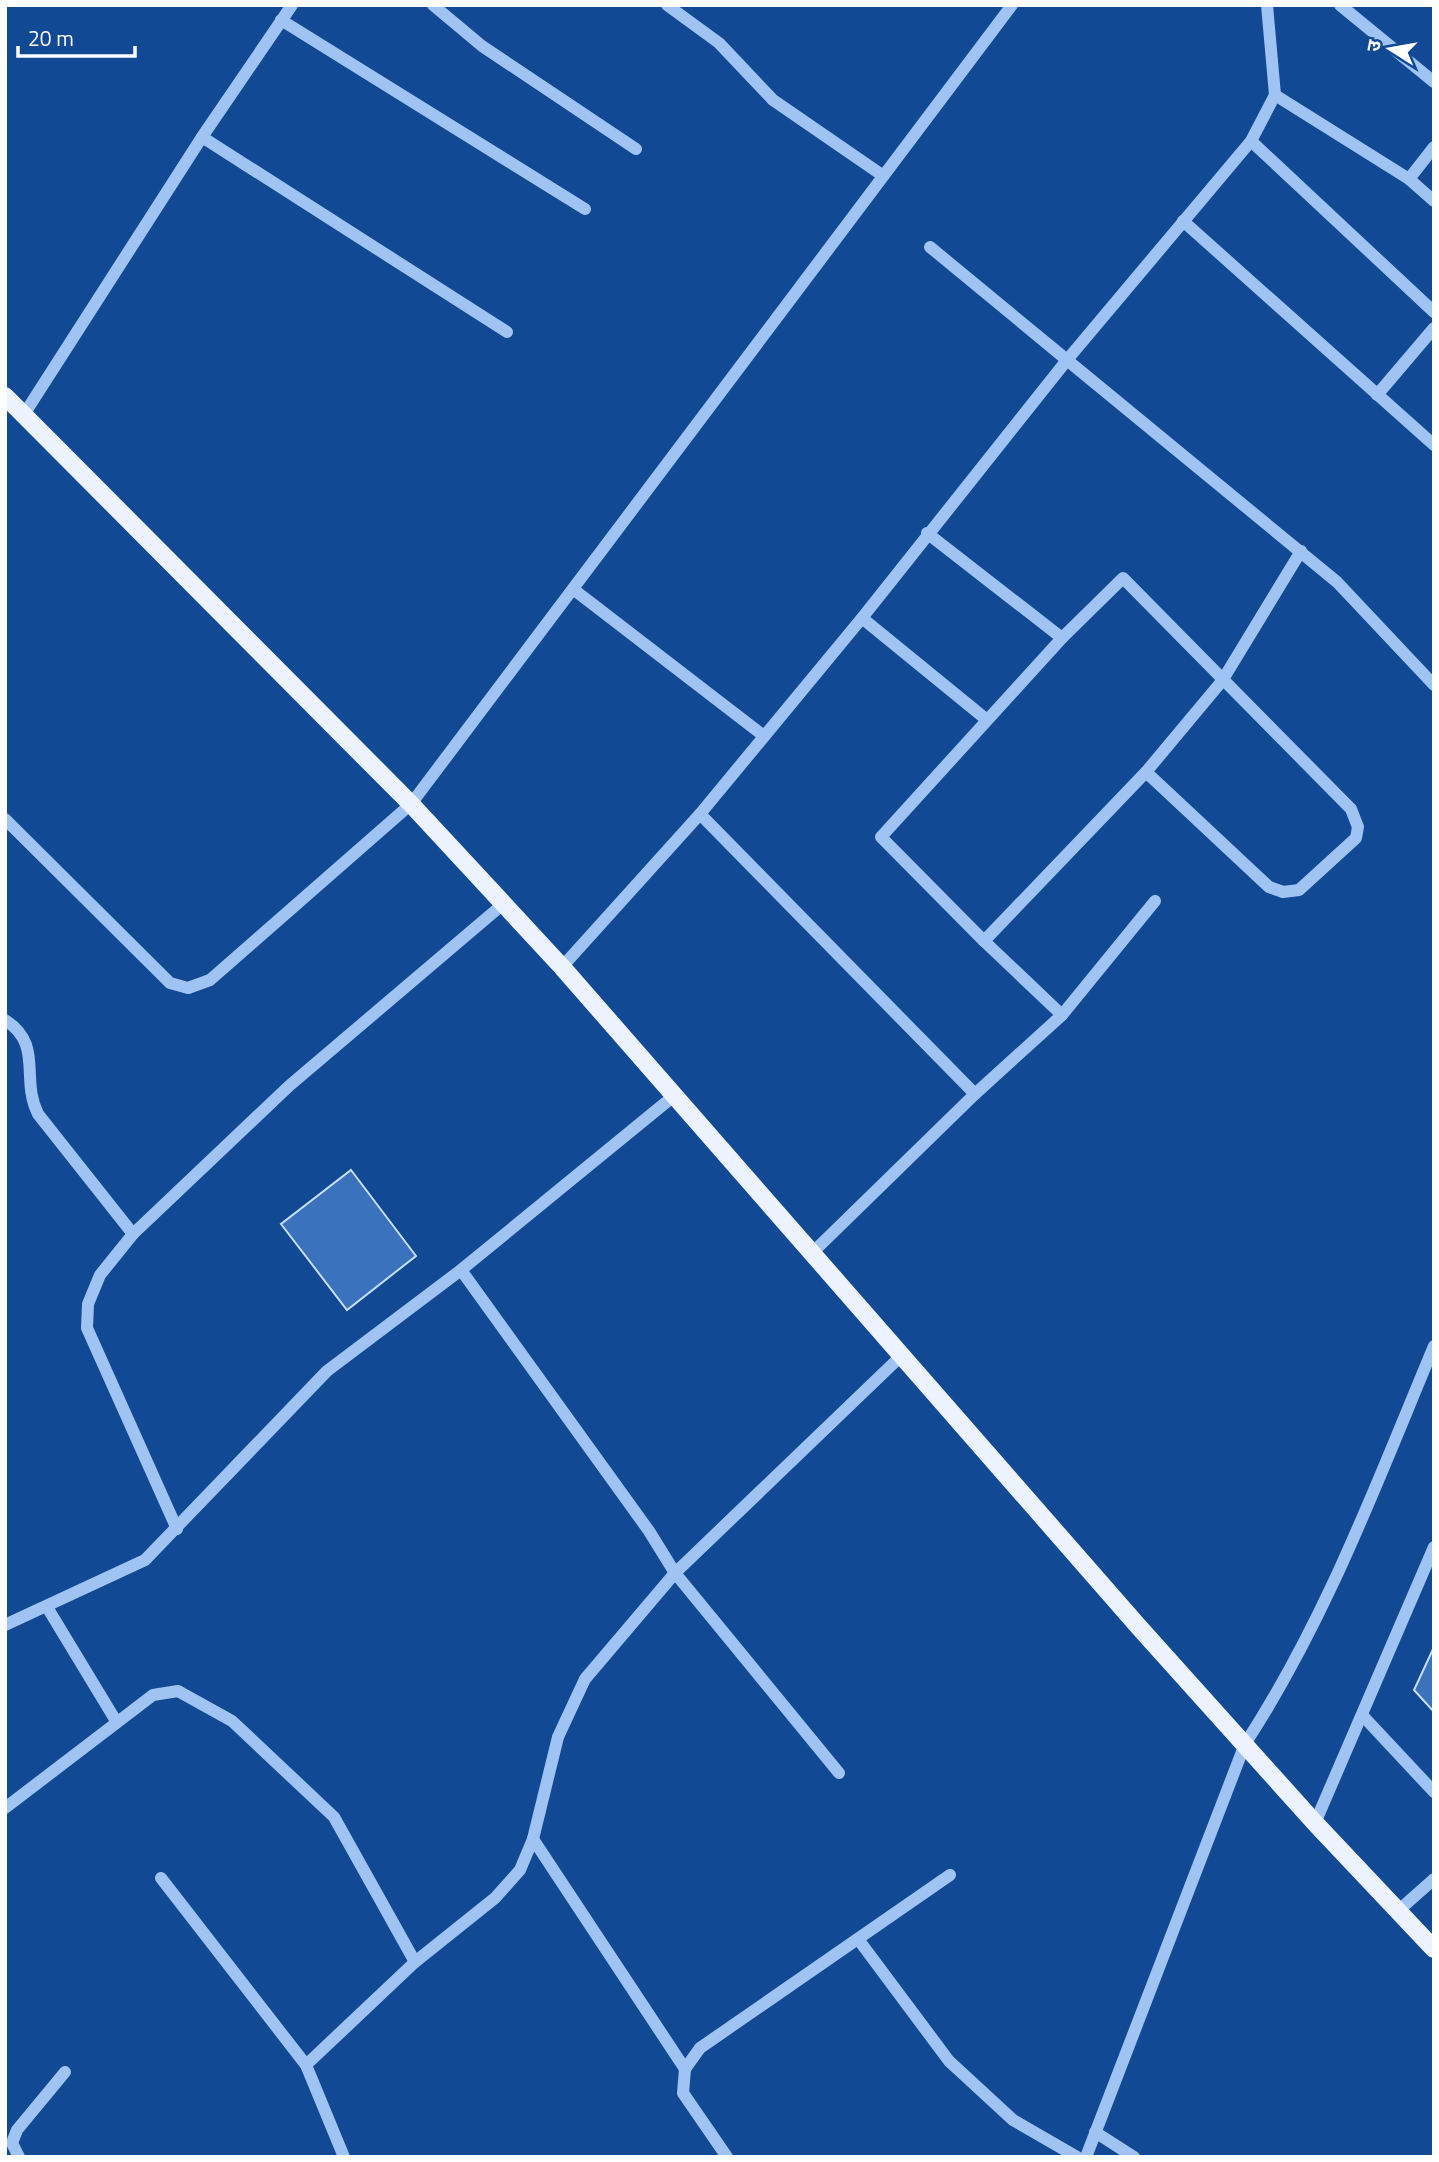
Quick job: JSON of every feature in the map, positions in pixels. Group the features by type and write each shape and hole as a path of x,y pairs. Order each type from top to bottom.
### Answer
{"main road":[{"path":"5,397 411,804 562,967 900,1357 1315,1824 1434,1949"}],"street":[{"path":"23,416 201,137 292,5"},
{"path":"433,5 482,46 636,149"},
{"path":"667,5 719,43 772,100 882,175"},
{"path":"5,819 170,983 188,988 209,981 411,804 1012,5"},
{"path":"562,967 699,814 862,618 1068,360 1251,141 1275,94 1267,5"},
{"path":"1340,5 1434,82"},
{"path":"281,20 585,209"},
{"path":"1275,94 1409,179 1434,201"},
{"path":"201,137 507,332"},
{"path":"1251,141 1434,312"},
{"path":"1409,179 1434,147"},
{"path":"1183,221 1434,445"},
{"path":"930,247 1337,582 1434,685"},
{"path":"1377,395 1434,328"},
{"path":"928,533 1062,638"},
{"path":"984,941 1146,772 1222,681 1301,551"},
{"path":"1062,1015 881,837 1062,638 1123,578 1351,809 1358,827 1356,838 1298,890 1283,892 1269,887 1146,772"},
{"path":"573,589 764,736"},
{"path":"862,618 988,720"},
{"path":"699,814 975,1094"},
{"path":"811,1254 975,1094 1062,1015 1155,901"},
{"path":"177,1529 87,1328 88,1304 100,1275 133,1234 289,1086 502,905"},
{"path":"5,1020 23,1032 30,1051 29,1097 37,1114 133,1234"},
{"path":"5,1625 145,1560 327,1371 461,1270 675,1096"},
{"path":"461,1270 649,1531 675,1573 839,1773"},
{"path":"1086,2157 1245,1744 1283,1685 1328,1597 1434,1346"},
{"path":"306,2065 415,1962 495,1898 520,1870 533,1839 558,1737 585,1679 675,1573 900,1357"},
{"path":"1315,1824 1434,1547"},
{"path":"47,1607 116,1721"},
{"path":"5,1808 153,1695 178,1691 232,1721 334,1817 415,1962"},
{"path":"1363,1716 1434,1792"},
{"path":"533,1839 685,2069"},
{"path":"727,2157 683,2093 685,2069 700,2048 950,1875"},
{"path":"161,1878 306,2065 344,2157"},
{"path":"1398,1911 1434,1879"},
{"path":"858,1939 957,2069 1013,2120 1077,2157"},
{"path":"19,2157 12,2143 17,2130 65,2072"},
{"path":"1095,2132 1134,2157"}],"building":[{"path":"351,1170 416,1256 347,1310 281,1224"},
{"path":"1434,1647 1434,1712 1414,1690"}]}
